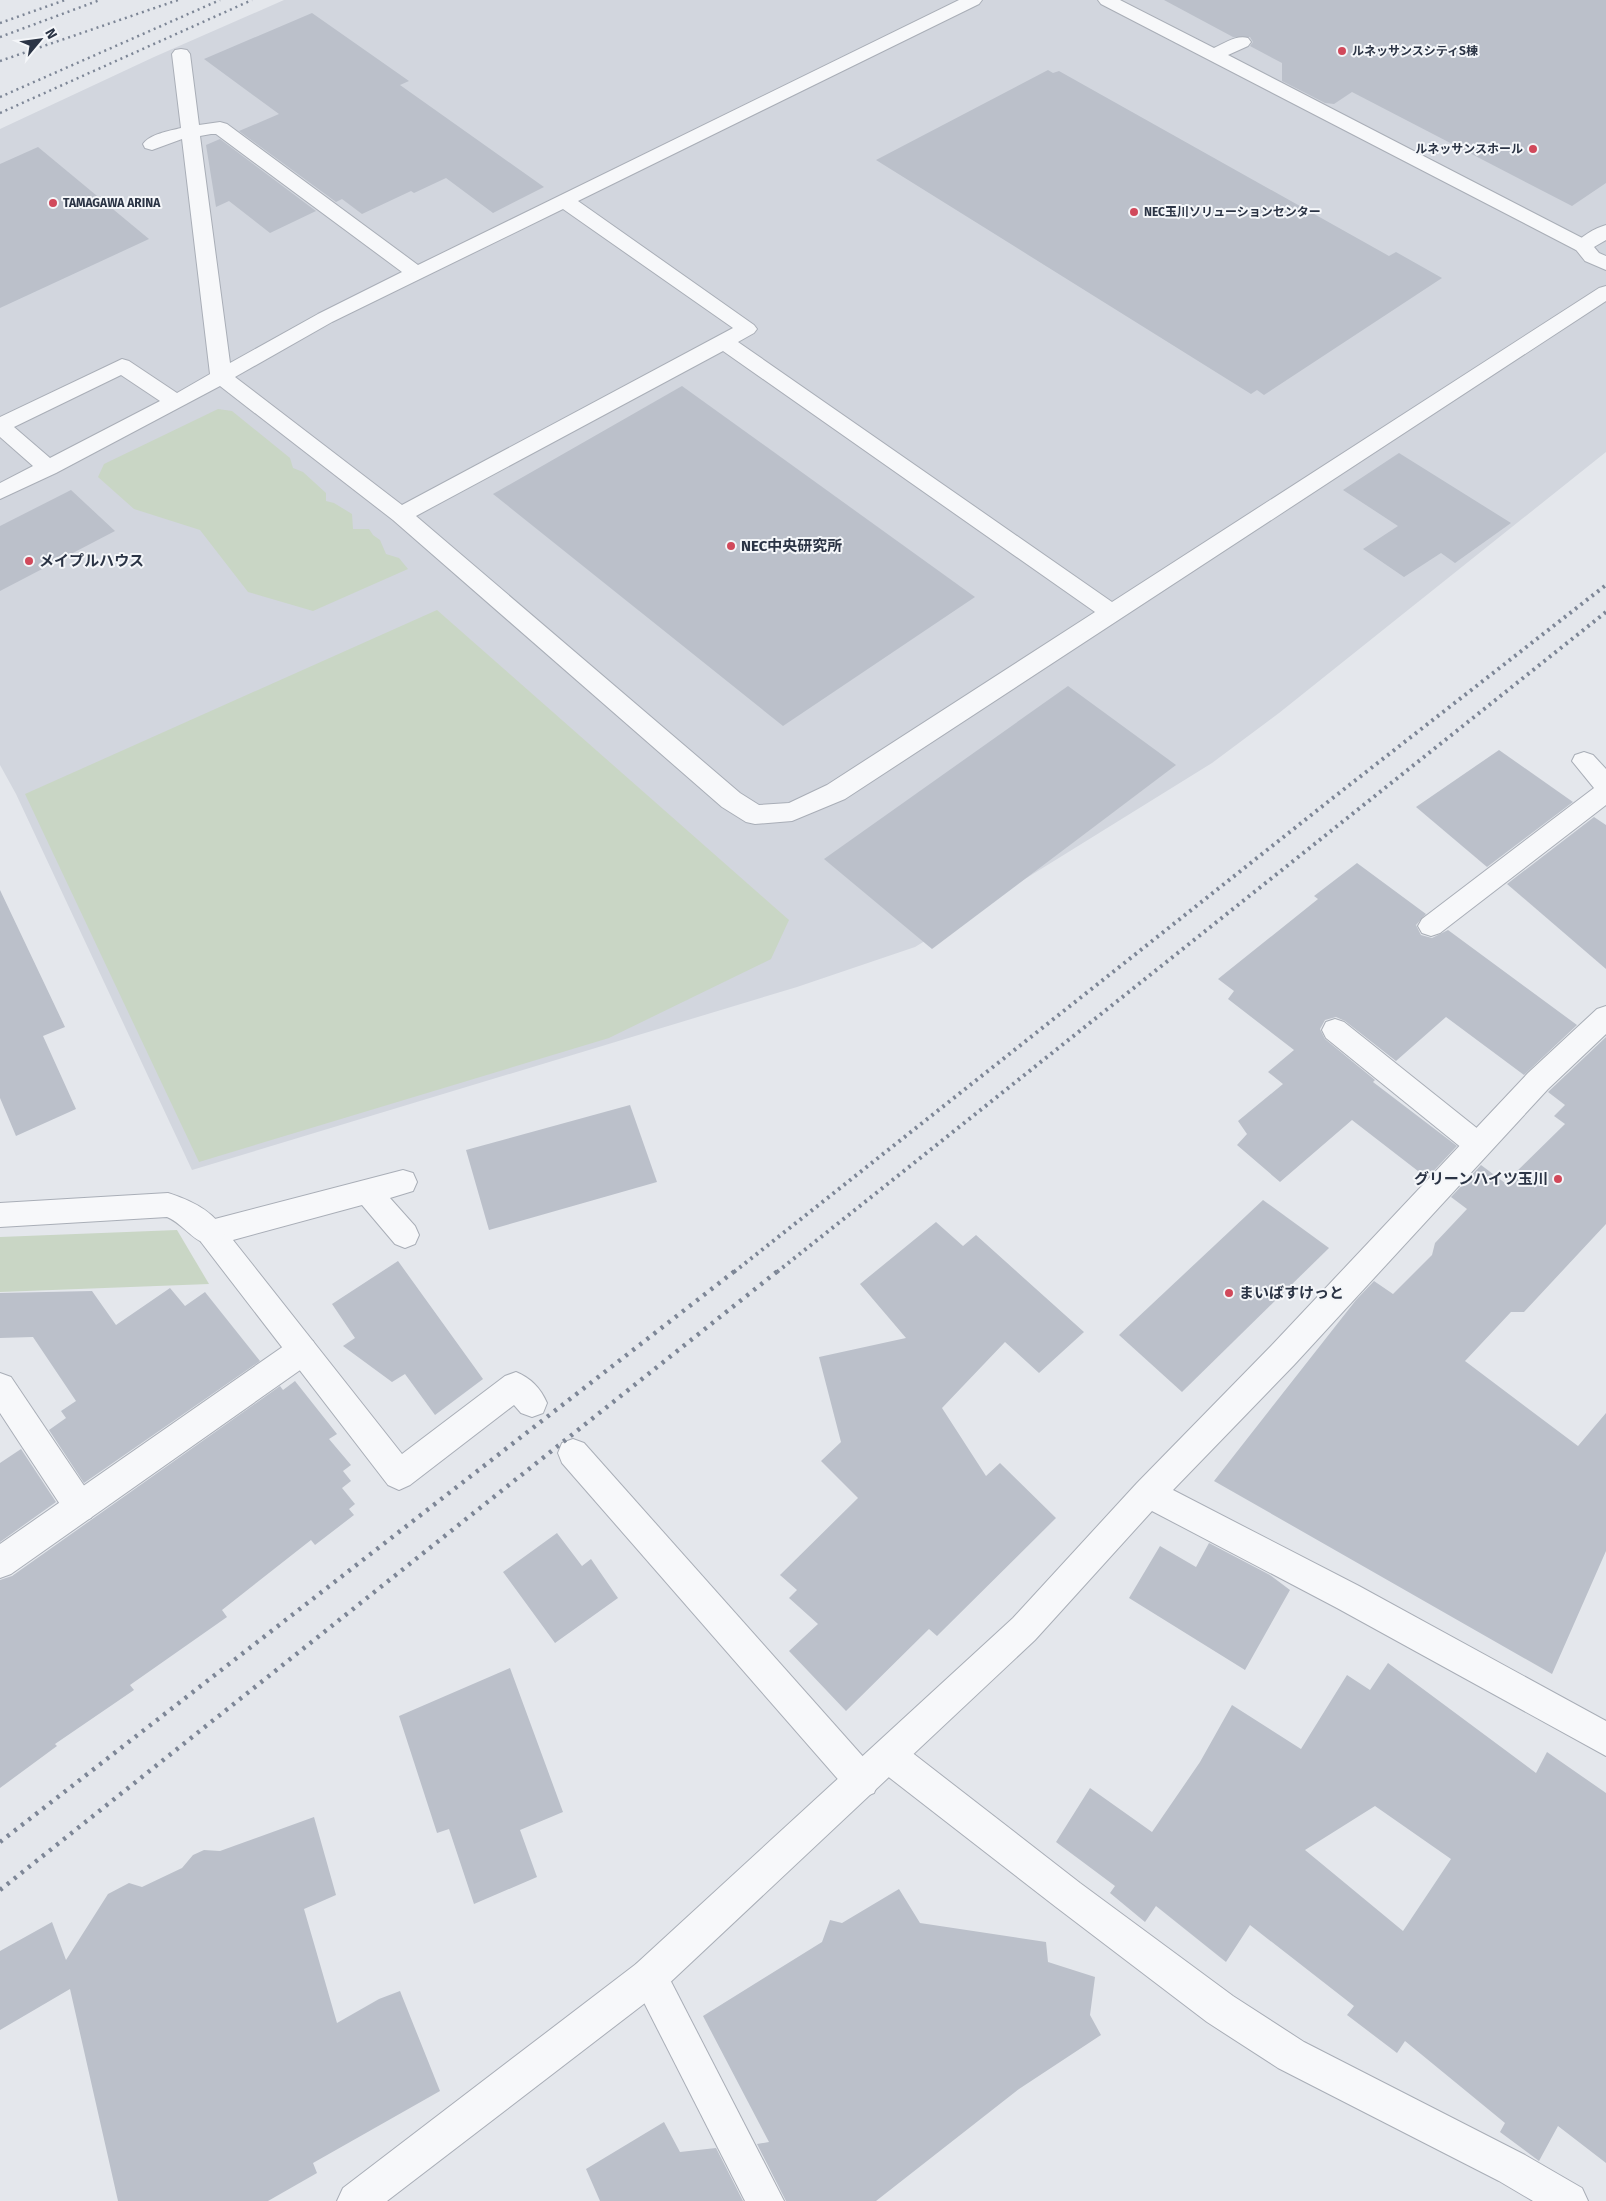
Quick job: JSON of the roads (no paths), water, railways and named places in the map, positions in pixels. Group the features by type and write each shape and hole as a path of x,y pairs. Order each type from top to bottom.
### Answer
{"street":[{"path":"0,492 176,402 325,318 973,0"},
{"path":"1108,0 1582,246 1592,257 1606,264"},
{"path":"1214,55 1242,42"},
{"path":"181,54 221,377 401,514 731,800 755,815 792,812 836,792 1606,292"},
{"path":"152,144 169,136 190,130 220,128 416,273"},
{"path":"401,514 747,329 565,201"},
{"path":"1582,246 1606,231"},
{"path":"724,342 1111,612"},
{"path":"48,468 0,426 122,366 176,402"},
{"path":"1584,762 1606,785"},
{"path":"1431,926 1606,792"},
{"path":"356,2201 649,1978 1024,1629 1148,1493 1283,1355 1538,1081 1606,1017"},
{"path":"1335,1030 1478,1145"},
{"path":"212,1233 369,1193 403,1182"},
{"path":"369,1193 405,1235"},
{"path":"0,1215 168,1206 185,1212 212,1233 399,1476 516,1386 532,1404"},
{"path":"0,1563 302,1351"},
{"path":"0,1387 80,1507"},
{"path":"573,1453 862,1781"},
{"path":"1148,1493 1348,1597 1606,1739"},
{"path":"889,1756 1205,1998 1291,2055 1512,2168 1569,2201"},
{"path":"649,1978 765,2201"}],"railway":[{"path":"0,23 65,0"},
{"path":"0,37 100,0"},
{"path":"0,61 178,0"},
{"path":"0,97 220,0"},
{"path":"0,113 252,0"},
{"path":"734,1272 1334,797 1606,585"},
{"path":"777,1272 1606,612"},
{"path":"0,1842 736,1270"},
{"path":"0,1890 779,1270"}],"place":[{"name":"ルネッサンスシティS棟","path":"1342,51"},
{"name":"ルネッサンスホール","path":"1533,149"},
{"name":"TAMAGAWA ARINA","path":"53,203"},
{"name":"NEC玉川ソリューションセンター","path":"1134,212"},
{"name":"NEC中央研究所","path":"731,546"},
{"name":"メイプルハウス","path":"29,561"},
{"name":"グリーンハイツ玉川","path":"1558,1179"},
{"name":"まいばすけっと","path":"1229,1293"}]}
